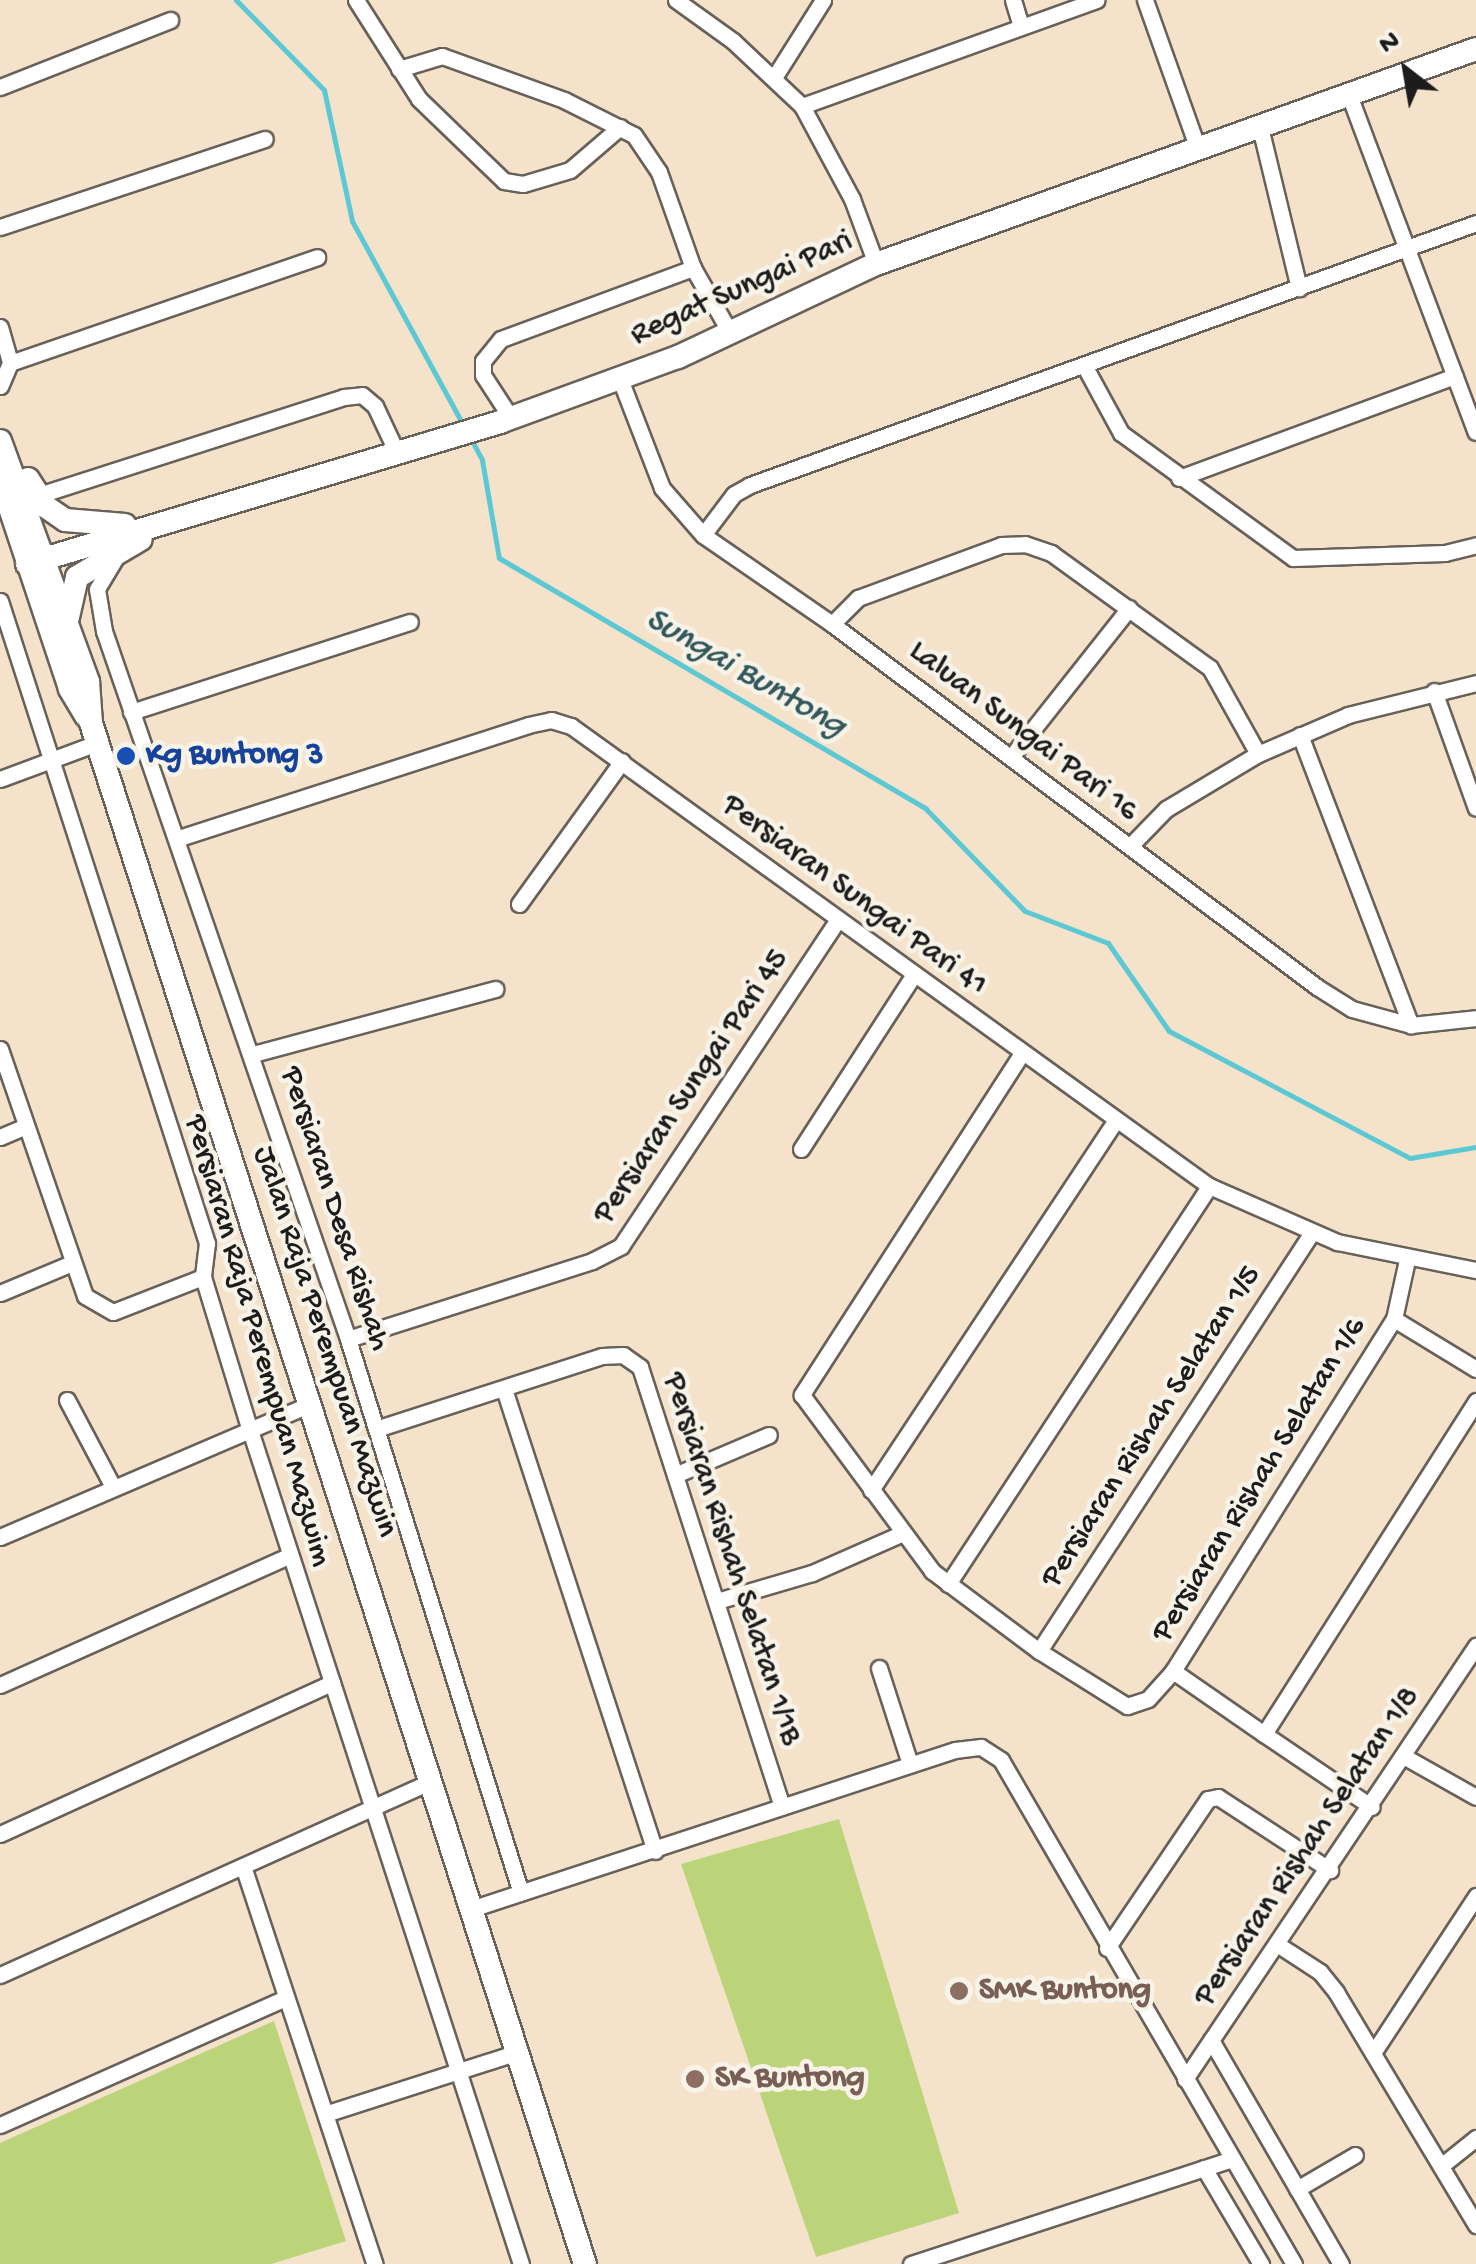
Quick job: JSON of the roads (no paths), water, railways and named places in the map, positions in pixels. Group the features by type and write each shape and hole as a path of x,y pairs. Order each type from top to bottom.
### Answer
{"main road":[{"name":"Regat Sungai Pari","path":"36,561 506,420 730,334 876,264 1476,49"},
{"path":"4,447 36,496 66,520 88,526 154,525"},
{"name":"Jalan Raja Perempuan Mazwin","path":"4,447 36,561 88,682 94,733 585,2264"},
{"path":"0,478 36,561 70,688 94,733"},
{"path":"71,638 66,607 76,578 154,525"}],"street":[{"path":"356,0 440,126 504,181 524,184 570,170 627,131"},
{"path":"676,0 776,76 802,106 852,199 876,264"},
{"path":"776,76 823,0"},
{"path":"1012,0 1021,26"},
{"path":"802,106 1096,0"},
{"path":"1146,0 1198,149"},
{"path":"0,87 170,20"},
{"path":"399,69 442,56 627,131 658,172 693,268 730,334"},
{"path":"1349,95 1476,432"},
{"path":"1260,127 1299,288"},
{"path":"0,227 265,138"},
{"path":"703,535 734,494 750,485 1476,223"},
{"path":"10,363 317,257"},
{"path":"506,420 484,375 483,361 502,340 693,268"},
{"path":"0,327 10,363 0,386"},
{"path":"1085,367 1109,421 1179,478 1292,558 1445,553 1476,545"},
{"path":"1179,478 1455,376"},
{"name":"Laluan Sungai Pari 16","path":"620,378 662,488 703,535 832,624 1352,1009 1412,1025 1476,1018"},
{"path":"36,496 344,397 362,395 375,406 398,455"},
{"path":"832,624 858,598 1001,544 1051,553 1210,668 1258,754"},
{"name":"Persiaran Desa Rishah","path":"119,552 96,598 131,712 179,838 348,1339 521,1893"},
{"name":"Persiaran Raja Perempuan Mazwim","path":"0,601 207,1243 203,1277 249,1427 454,2072 521,2264"},
{"path":"1011,757 1128,608"},
{"path":"131,712 410,622"},
{"path":"1130,846 1166,809 1258,754 1300,735 1434,691 1476,683"},
{"path":"1434,691 1476,808"},
{"name":"Persiaran Sungai Pari 41","path":"179,838 551,720 572,726 1115,1122 1209,1186 1311,1232 1407,1260 1476,1270"},
{"path":"0,778 49,761 94,733"},
{"path":"1300,735 1412,1025"},
{"path":"519,904 622,761"},
{"name":"Persiaran Sungai Pari 45","path":"348,1339 592,1262 620,1246 838,920"},
{"path":"801,1149 914,974"},
{"path":"253,1054 495,989"},
{"path":"0,1049 86,1296 113,1312 203,1277"},
{"path":"1022,1053 802,1394 903,1533 948,1584 1039,1651"},
{"path":"871,1490 1115,1122"},
{"path":"0,1137 26,1126"},
{"path":"948,1584 1209,1186"},
{"name":"Persiaran Rishah Selatan 1/5","path":"1039,1651 1311,1232"},
{"name":"Persiaran Rishah Selatan 1/6","path":"1039,1651 1127,1706 1148,1699 1173,1671 1394,1319 1407,1260"},
{"path":"0,1292 72,1263"},
{"path":"1394,1319 1476,1369"},
{"name":"Persiaran Rishah Selatan 1/1B","path":"504,1388 602,1356 623,1355 640,1367 782,1807"},
{"path":"376,1429 504,1388 655,1851"},
{"path":"67,1400 112,1485"},
{"path":"1264,1734 1476,1401"},
{"path":"0,1537 112,1485 310,1404"},
{"path":"675,1474 770,1436"},
{"path":"717,1601 812,1572 903,1533"},
{"path":"0,1684 290,1556"},
{"name":"Persiaran Rishah Selatan 1/8","path":"1185,2079 1280,1946 1476,1646"},
{"path":"879,1668 910,1764"},
{"path":"1173,1671 1372,1807"},
{"path":"0,1834 332,1683"},
{"path":"471,1910 910,1764 981,1747 1001,1760 1294,2264"},
{"path":"1405,1757 1476,1797"},
{"path":"0,1976 430,1782"},
{"path":"1108,1948 1208,1799 1218,1798 1330,1870"},
{"path":"243,1866 285,1998 328,2114 369,2263"},
{"path":"1373,2053 1476,1896"},
{"path":"1280,1946 1320,1972 1476,2225"},
{"path":"0,2125 285,1998"},
{"path":"1210,2040 1341,2264"},
{"path":"328,2114 518,2052"},
{"path":"1441,2166 1476,2138"},
{"path":"1298,2189 1355,2154"},
{"path":"911,2264 1232,2159"},
{"path":"1204,2168 1262,2264"}],"waterway":[{"name":"Sungai Buntong","path":"236,0 324,90 352,221 463,425"},
{"name":"Sungai Buntong","path":"471,439 482,460 499,558 926,809 1025,911 1108,943 1169,1031 1410,1158 1476,1147"}],"place":[{"name":"Kg Buntong 3","path":"126,756"},
{"name":"SMK Buntong","path":"959,1991"},
{"name":"SK Buntong","path":"695,2079"}]}
